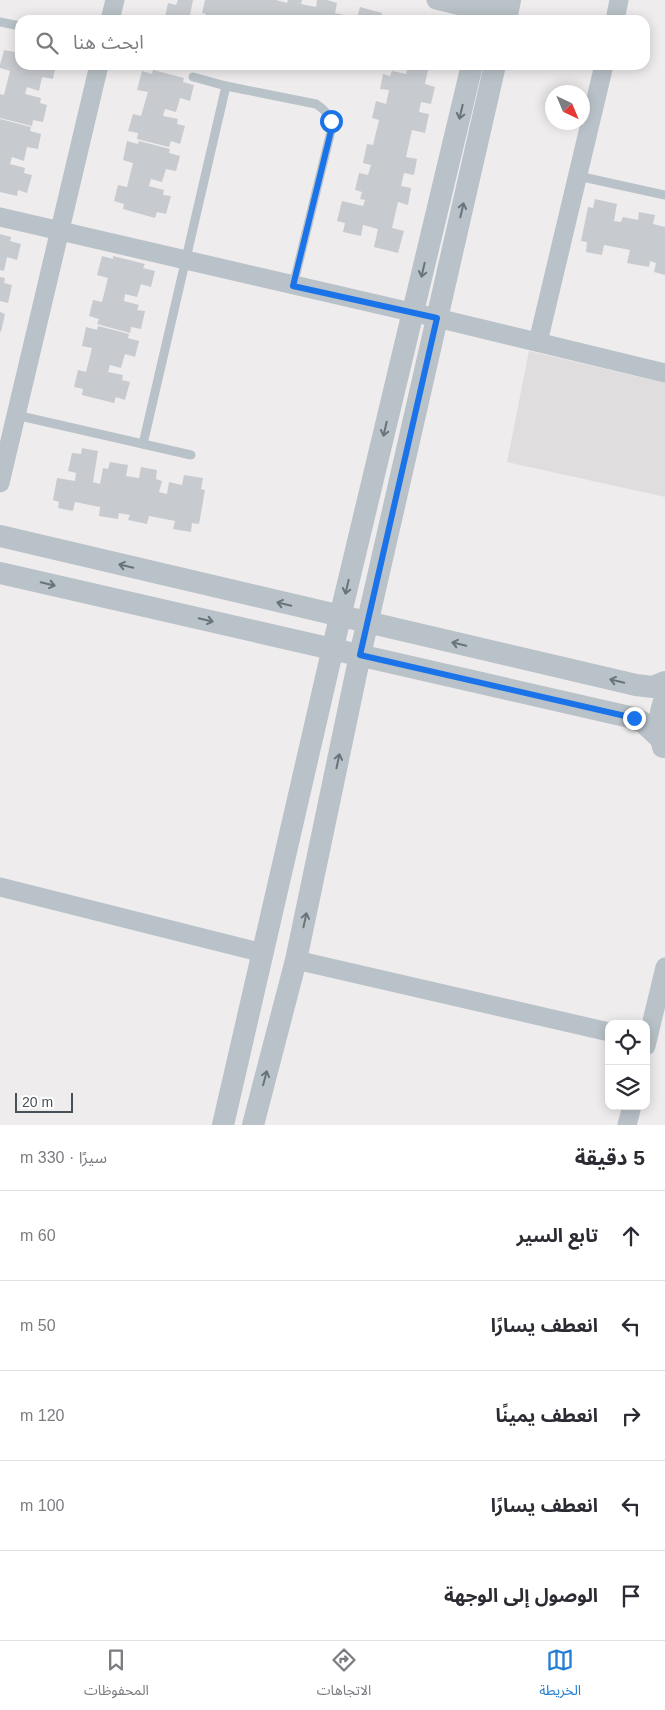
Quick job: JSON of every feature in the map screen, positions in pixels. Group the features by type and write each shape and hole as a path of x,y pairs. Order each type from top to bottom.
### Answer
{"street":[{"path":"111,15 115,0"},
{"path":"436,0 496,12"},
{"path":"616,15 619,0"},
{"path":"0,483 98,70"},
{"path":"223,1125 340,617 471,70"},
{"path":"253,1125 296,960 360,655 494,70"},
{"path":"538,342 603,70"},
{"path":"0,217 413,314 437,318 665,374"},
{"path":"0,536 636,685 653,686 665,682"},
{"path":"0,573 634,718 644,723 663,745"},
{"path":"663,745 660,710 665,699"},
{"path":"0,887 263,953"},
{"path":"296,960 605,1031"},
{"path":"650,1030 665,967"},
{"path":"627,1125 631,1110"}],"lane":[{"path":"0,22 15,25"},
{"path":"193,77 226,86 316,104 326,111 331,121 331,131 293,286"},
{"path":"144,444 226,86"},
{"path":"578,176 665,194"},
{"path":"16,415 191,455"}],"shaded area":[{"path":"529,351 665,383 665,497 507,462"}],"building":[{"path":"178,0 193,0 190,15 165,15 168,3 176,5"},
{"path":"205,0 276,0 287,3 288,0 302,0 301,4 316,7 317,0 327,0 337,3 335,13 344,15 206,15 202,13"},
{"path":"360,7 382,13 382,15 358,15"},
{"path":"4,50 15,52 15,70 55,70 53,79 42,77 39,91 27,87 25,94 41,98 40,103 47,105 43,122 33,120 32,126 0,118 0,94 4,95 10,71 0,68"},
{"path":"153,70 184,78 183,82 194,85 190,101 180,98 176,112 165,109 163,116 178,119 177,124 185,126 180,144 171,141 169,147 137,139 138,133 128,131 133,114 141,116 148,92 137,90 142,71 152,74"},
{"path":"407,70 428,70 425,84 435,87 431,104 421,102 419,112 429,114 425,133 412,130 406,157 417,159 414,175 404,173 401,186 411,188 408,205 398,202 392,228 404,231 398,253 374,247 378,229 363,225 361,236 343,232 345,223 337,221 342,201 363,206 365,200 360,199 362,192 355,190 359,173 368,175 371,165 363,163 367,144 373,145 379,120 372,118 376,101 386,104 389,90 380,89 383,74 390,76 392,71 406,74"},
{"path":"0,119 31,127 30,131 41,134 38,149 27,147 24,161 12,157 10,164 25,168 24,173 32,175 27,193 18,190 17,196 0,192"},
{"path":"127,141 138,144 139,141 170,149 169,153 180,156 176,171 166,169 162,182 151,179 149,186 164,190 163,195 171,196 166,214 157,212 155,218 123,209 124,204 114,201 118,185 127,187 133,163 123,160"},
{"path":"595,199 617,204 614,221 621,222 623,217 638,220 639,212 655,215 653,224 665,227 665,275 654,272 656,263 650,261 649,267 627,263 630,250 604,245 602,255 586,252 587,242 581,241 588,207 593,208"},
{"path":"0,234 11,237 10,241 21,244 17,260 7,257 4,271 0,270"},
{"path":"102,256 113,259 113,256 145,264 143,268 155,271 151,287 141,284 137,297 125,294 124,301 139,305 137,310 145,311 141,329 131,327 130,333 97,324 99,319 89,316 93,300 102,302 108,278 97,275"},
{"path":"0,277 5,278 4,283 12,285 8,303 0,301"},
{"path":"0,312 5,314 1,332 0,331"},
{"path":"98,326 129,334 128,338 139,341 135,357 125,354 121,368 110,365 108,372 123,375 122,380 130,382 125,400 116,397 114,403 82,395 83,389 74,387 78,370 86,372 92,348 82,346 86,327 97,330"},
{"path":"82,448 98,451 93,482 100,484 103,468 108,469 110,462 128,465 126,476 139,478 141,467 157,470 156,479 162,481 159,492 167,494 169,482 182,485 184,475 203,478 201,489 205,490 199,524 192,523 191,532 173,529 175,521 149,516 147,524 128,520 130,515 119,513 118,519 99,516 100,507 75,502 73,511 58,508 59,502 53,500 57,478 75,481 76,473 68,471 72,453 81,454"}],"route":[{"path":"331,121 331,131 293,286 437,318 360,655 634,718"}]}
